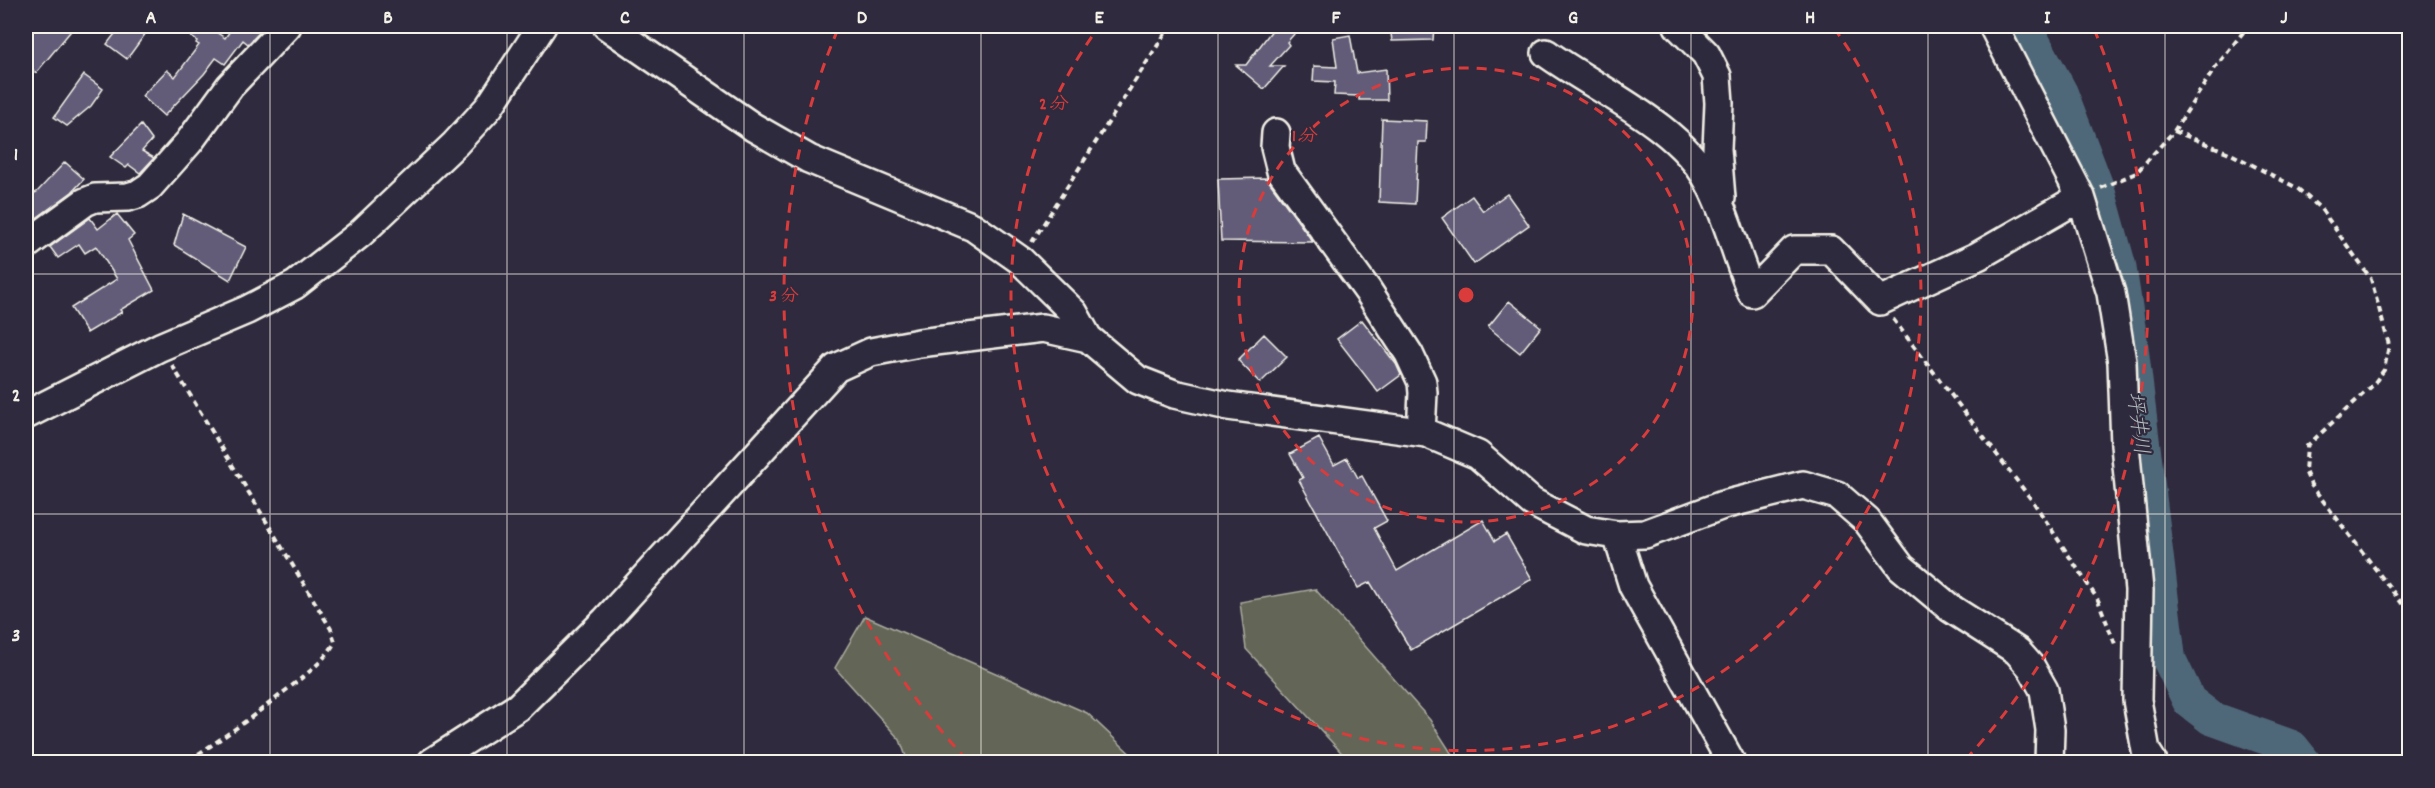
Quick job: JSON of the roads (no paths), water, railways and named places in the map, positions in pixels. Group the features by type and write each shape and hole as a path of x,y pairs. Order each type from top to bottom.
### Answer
{"street":[{"path":"26,245 86,202 95,198 128,197 150,186 189,142 230,86 287,26"},
{"path":"26,415 160,347 247,310 295,285 360,234 455,144 489,107 542,26"},
{"path":"607,26 753,127 809,159 973,227 1020,260 1074,313 1088,338 1138,380 1174,394 1228,406 1421,432 1478,454 1532,502 1586,530 1617,536 1645,534 1723,505 1803,485 1838,495 1867,520 1901,567 1950,608 2017,651 2031,667 2044,690 2050,730 2049,762"},
{"path":"1678,26 1706,54 1717,76 1719,102 1717,149 1722,211"},
{"path":"1993,26 2081,197 2111,293 2122,362 2125,445 2139,590 2137,700 2146,751 2153,762"},
{"path":"1546,53 1673,139 1688,152 1708,180 1752,293 1794,250 1831,250 1880,302 1978,256 2081,197"},
{"path":"1276,133 1275,147 1281,171 1368,291 1409,354 1422,382 1424,393 1421,432"},
{"path":"432,762 518,707 605,621 836,368 871,352 920,343 1043,328 1088,338"},
{"path":"1617,536 1633,586 1731,762"}],"waterway":[{"name":"坪井川","path":"2025,26 2061,93 2098,190 2119,265 2131,343 2169,659 2189,701 2211,718 2292,747 2304,762"}]}
